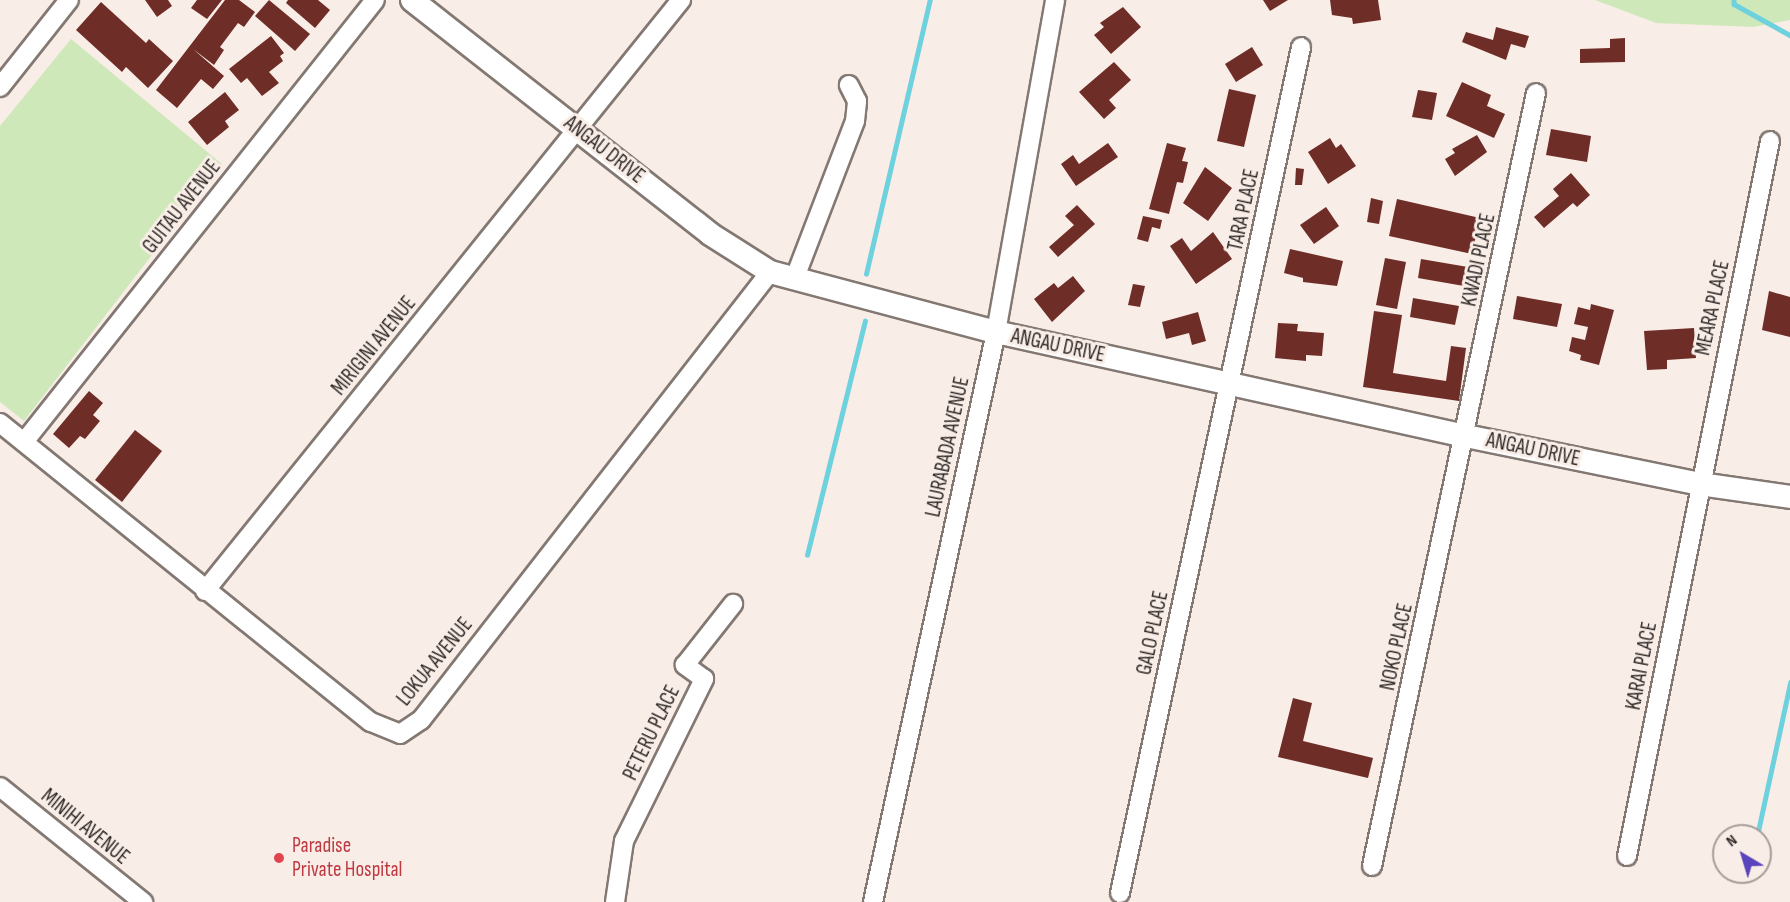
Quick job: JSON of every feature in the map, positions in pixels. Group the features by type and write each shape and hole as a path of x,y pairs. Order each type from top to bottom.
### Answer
{"street":[{"path":"0,87 69,0"},
{"name":"GUITAU AVENUE","path":"24,442 375,0"},
{"name":"ANGAU DRIVE","path":"412,0 710,234 770,272 996,332 1231,382 1466,436 1700,484 1790,497"},
{"name":"MIRIGINI AVENUE","path":"205,591 681,0"},
{"name":"LAURABADA AVENUE","path":"873,902 996,332 1055,0"},
{"name":"TARA PLACE","path":"1231,382 1301,47"},
{"path":"794,280 855,121 856,101 849,86"},
{"name":"KWADI PLACE","path":"1466,436 1536,93"},
{"name":"MEARA PLACE","path":"1700,484 1770,141"},
{"name":"LOKUA AVENUE","path":"0,423 205,591 371,722 400,734 421,720 770,272"},
{"name":"GALO PLACE","path":"1120,893 1231,382"},
{"name":"NOKO PLACE","path":"1371,866 1466,436"},
{"name":"KARAI PLACE","path":"1627,856 1700,484"},
{"name":"PETERU PLACE","path":"615,902 624,841 704,679 685,664 733,604"},
{"name":"MINIHI AVENUE","path":"0,787 142,902"}],"green space":[{"path":"1595,0 1790,0 1790,20 1753,27 1656,23"},
{"path":"71,39 222,164 24,421 0,402 0,126"}],"building":[{"path":"145,0 168,0 172,6 157,17"},
{"path":"197,0 222,0 207,19 191,8"},
{"path":"225,0 239,0 255,12 244,27 238,23 220,47 224,50 214,65 193,49 224,76 213,89 201,79 177,108 156,90"},
{"path":"269,0 310,34 295,51 255,16"},
{"path":"288,0 318,0 330,10 315,28 286,3"},
{"path":"1263,0 1288,0 1270,11"},
{"path":"1330,0 1378,0 1381,20 1353,24 1352,18 1332,15"},
{"path":"101,2 146,43 149,39 173,61 148,88 126,67 122,72 76,30"},
{"path":"1123,7 1141,27 1111,54 1094,35 1104,27 1100,23"},
{"path":"1496,27 1529,36 1525,48 1511,44 1506,60 1462,42 1466,32 1493,40"},
{"path":"271,36 284,53 280,56 283,61 269,72 279,83 262,96 247,78 241,83 229,69"},
{"path":"1625,38 1625,62 1580,63 1580,49 1610,48 1610,39"},
{"path":"1252,47 1263,65 1236,82 1225,64"},
{"path":"1114,62 1131,80 1109,100 1116,108 1104,119 1079,92"},
{"path":"1462,82 1491,95 1487,106 1505,114 1494,138 1446,116"},
{"path":"1229,89 1256,95 1244,147 1217,141"},
{"path":"1418,90 1437,93 1432,120 1412,117"},
{"path":"225,92 239,110 225,121 229,127 207,145 188,122"},
{"path":"1551,129 1591,136 1587,162 1546,155"},
{"path":"1477,135 1487,152 1455,176 1445,159 1455,153 1452,149"},
{"path":"1330,138 1336,148 1341,144 1356,166 1328,184 1308,152"},
{"path":"1108,143 1118,157 1076,186 1061,164 1073,155 1079,164"},
{"path":"1167,143 1186,148 1182,161 1188,162 1183,183 1177,182 1169,214 1149,209"},
{"path":"1205,167 1232,188 1208,221 1183,203"},
{"path":"1296,168 1304,169 1302,185 1295,185"},
{"path":"1571,173 1590,195 1577,207 1573,203 1544,228 1534,217 1559,196 1553,189"},
{"path":"1371,198 1383,201 1379,224 1367,222"},
{"path":"1397,199 1480,218 1472,254 1389,236"},
{"path":"1077,205 1095,224 1058,257 1049,247 1074,225 1065,216"},
{"path":"1326,207 1339,226 1314,244 1300,225"},
{"path":"1143,216 1162,220 1160,229 1152,227 1148,242 1137,239"},
{"path":"1213,232 1232,259 1196,284 1170,246 1182,238 1191,251"},
{"path":"1290,249 1343,261 1337,286 1303,282 1303,278 1284,273"},
{"path":"1385,258 1406,262 1397,309 1376,305"},
{"path":"1421,259 1468,267 1464,286 1418,278"},
{"path":"1073,276 1085,291 1052,322 1034,299 1054,283 1058,288"},
{"path":"1133,284 1145,286 1140,307 1128,305"},
{"path":"1769,291 1790,297 1790,337 1762,330"},
{"path":"1517,296 1562,304 1557,327 1513,319"},
{"path":"1413,298 1459,306 1455,325 1410,317"},
{"path":"1591,304 1614,310 1599,365 1580,360 1581,355 1569,351 1572,337 1585,340 1588,327 1574,324 1578,307 1590,310"},
{"path":"1374,311 1402,315 1393,373 1446,381 1451,346 1466,348 1459,401 1363,387"},
{"path":"1198,312 1206,341 1192,345 1189,333 1166,339 1162,322"},
{"path":"1278,323 1298,324 1297,331 1324,333 1322,356 1306,355 1306,361 1275,358"},
{"path":"1694,328 1696,358 1667,360 1667,369 1647,370 1644,331"},
{"path":"89,391 103,403 93,415 100,421 85,439 80,436 69,448 53,434"},
{"path":"135,430 162,451 122,502 95,480"},
{"path":"1293,698 1312,703 1303,741 1373,758 1368,778 1278,757"}],"waterway":[{"path":"866,274 930,0"},
{"path":"1734,0 1734,4 1790,35"},
{"path":"807,555 865,321"},
{"path":"1760,824 1790,683"}],"place":[{"name":"Paradise Private Hospital","path":"279,858"}]}
